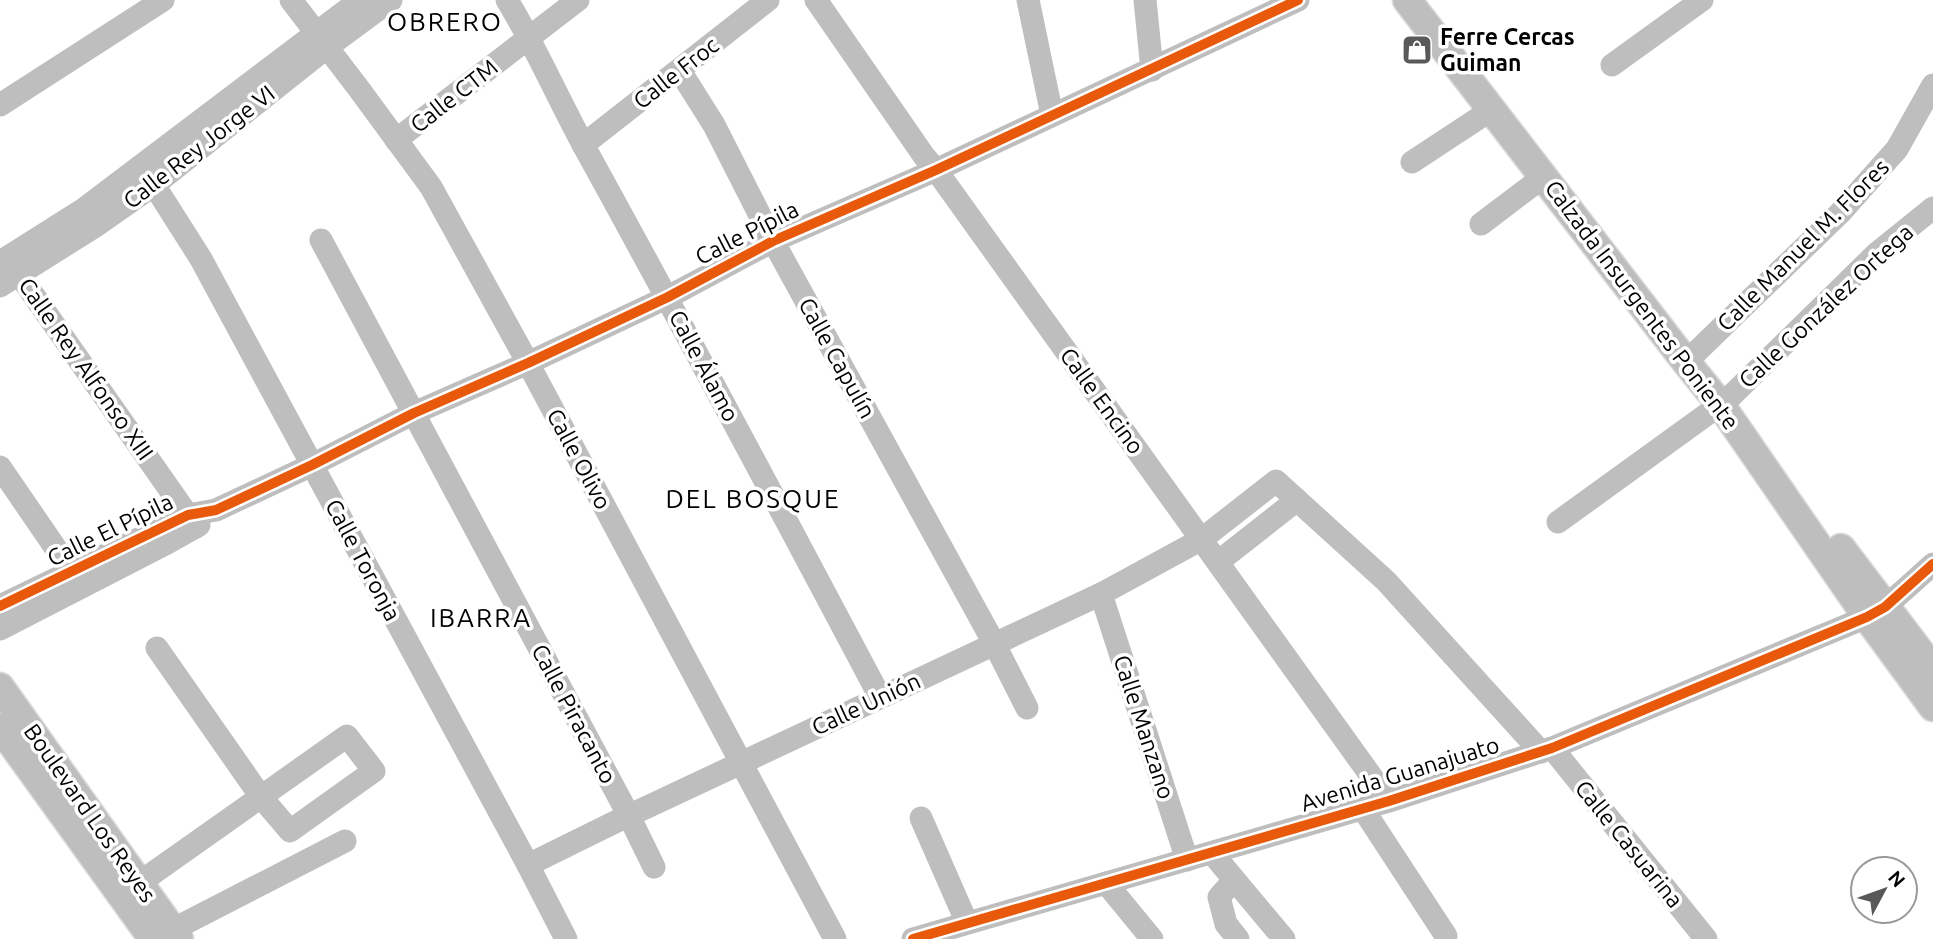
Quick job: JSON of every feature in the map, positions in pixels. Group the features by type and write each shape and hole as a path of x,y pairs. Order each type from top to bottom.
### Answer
{"main road":[{"name":"Calzada Insurgentes Poniente","path":"1407,0 1443,34 1724,401 1876,612"},
{"name":"Calzada Insurgentes Poniente","path":"1426,0 1443,34 1491,110 1690,357"},
{"path":"1876,612 1933,669"},
{"path":"1876,612 1933,706"},
{"name":"Boulevard Los Reyes","path":"0,687 104,851 139,883 168,936"},
{"name":"Boulevard Los Reyes","path":"0,727 104,851 168,936"}],"street":[{"path":"0,105 163,0"},
{"name":"Calle Olivo","path":"291,0 431,187 528,363 835,939"},
{"name":"Calle Rey Jorge VI","path":"5,265 94,227 153,185 321,41 360,0"},
{"name":"Calle Rey Jorge VI","path":"5,265 321,41 391,0"},
{"name":"Calle Álamo","path":"507,0 880,697"},
{"name":"Calle CTM","path":"396,140 578,0"},
{"name":"Calle Froc","path":"583,145 768,0"},
{"name":"Calle Encino","path":"816,0 924,156 1389,801"},
{"path":"1028,0 1052,115"},
{"path":"1145,0 1152,70"},
{"name":"Calle Pípila","path":"216,510 414,414 668,298 773,241 936,170 1298,0"},
{"path":"1612,65 1702,0"},
{"name":"Calle Capulín","path":"680,71 714,125 773,241 1027,708"},
{"name":"Calle Manuel M. Flores","path":"1690,357 1840,213 1897,149 1933,85"},
{"path":"1412,162 1491,110"},
{"path":"1481,224 1544,177"},
{"name":"Calle Toronja","path":"153,185 201,259 566,939"},
{"name":"Calle González Ortega","path":"1558,522 1724,401 1876,254 1933,208"},
{"name":"Calle Piracanto","path":"321,240 654,867"},
{"name":"Calle Rey Alfonso XIII","path":"5,265 192,521"},
{"path":"0,467 72,572"},
{"name":"Calle Unión","path":"528,865 1101,594 1202,539 1276,481 1297,500"},
{"path":"1218,562 1297,500"},
{"name":"Calle Casuarina","path":"1297,500 1387,581 1547,750 1706,939"},
{"name":"Calle El Pípila","path":"0,606 216,510"},
{"name":"Calle El Pípila","path":"0,628 192,521"},
{"name":"Avenida Guanajuato","path":"913,939 947,934 967,923 1363,809 1547,750 1876,612 1933,564"},
{"name":"Calle Manzano","path":"1101,594 1187,860"},
{"path":"139,883 261,796 346,736 374,771 290,831 261,796 157,648"},
{"path":"1363,809 1446,936"},
{"path":"921,818 967,923"},
{"path":"168,936 345,841"},
{"path":"1212,853 1284,939"},
{"path":"1234,880 1219,897 1226,925 1238,939"},
{"path":"1106,883 1152,939"}],"cycle path":[{"path":"0,606 188,515 216,510 414,413 668,297 773,241 936,170 1298,0"},
{"path":"913,939 1389,801 1552,748 1867,617 1885,607 1933,564"}],"place":[{"name":"Ferre Cercas Guiman","path":"1417,50"}],"district":[{"name":"OBRERO","path":"445,22"},
{"name":"DEL BOSQUE","path":"753,499"},
{"name":"IBARRA","path":"481,618"}]}
